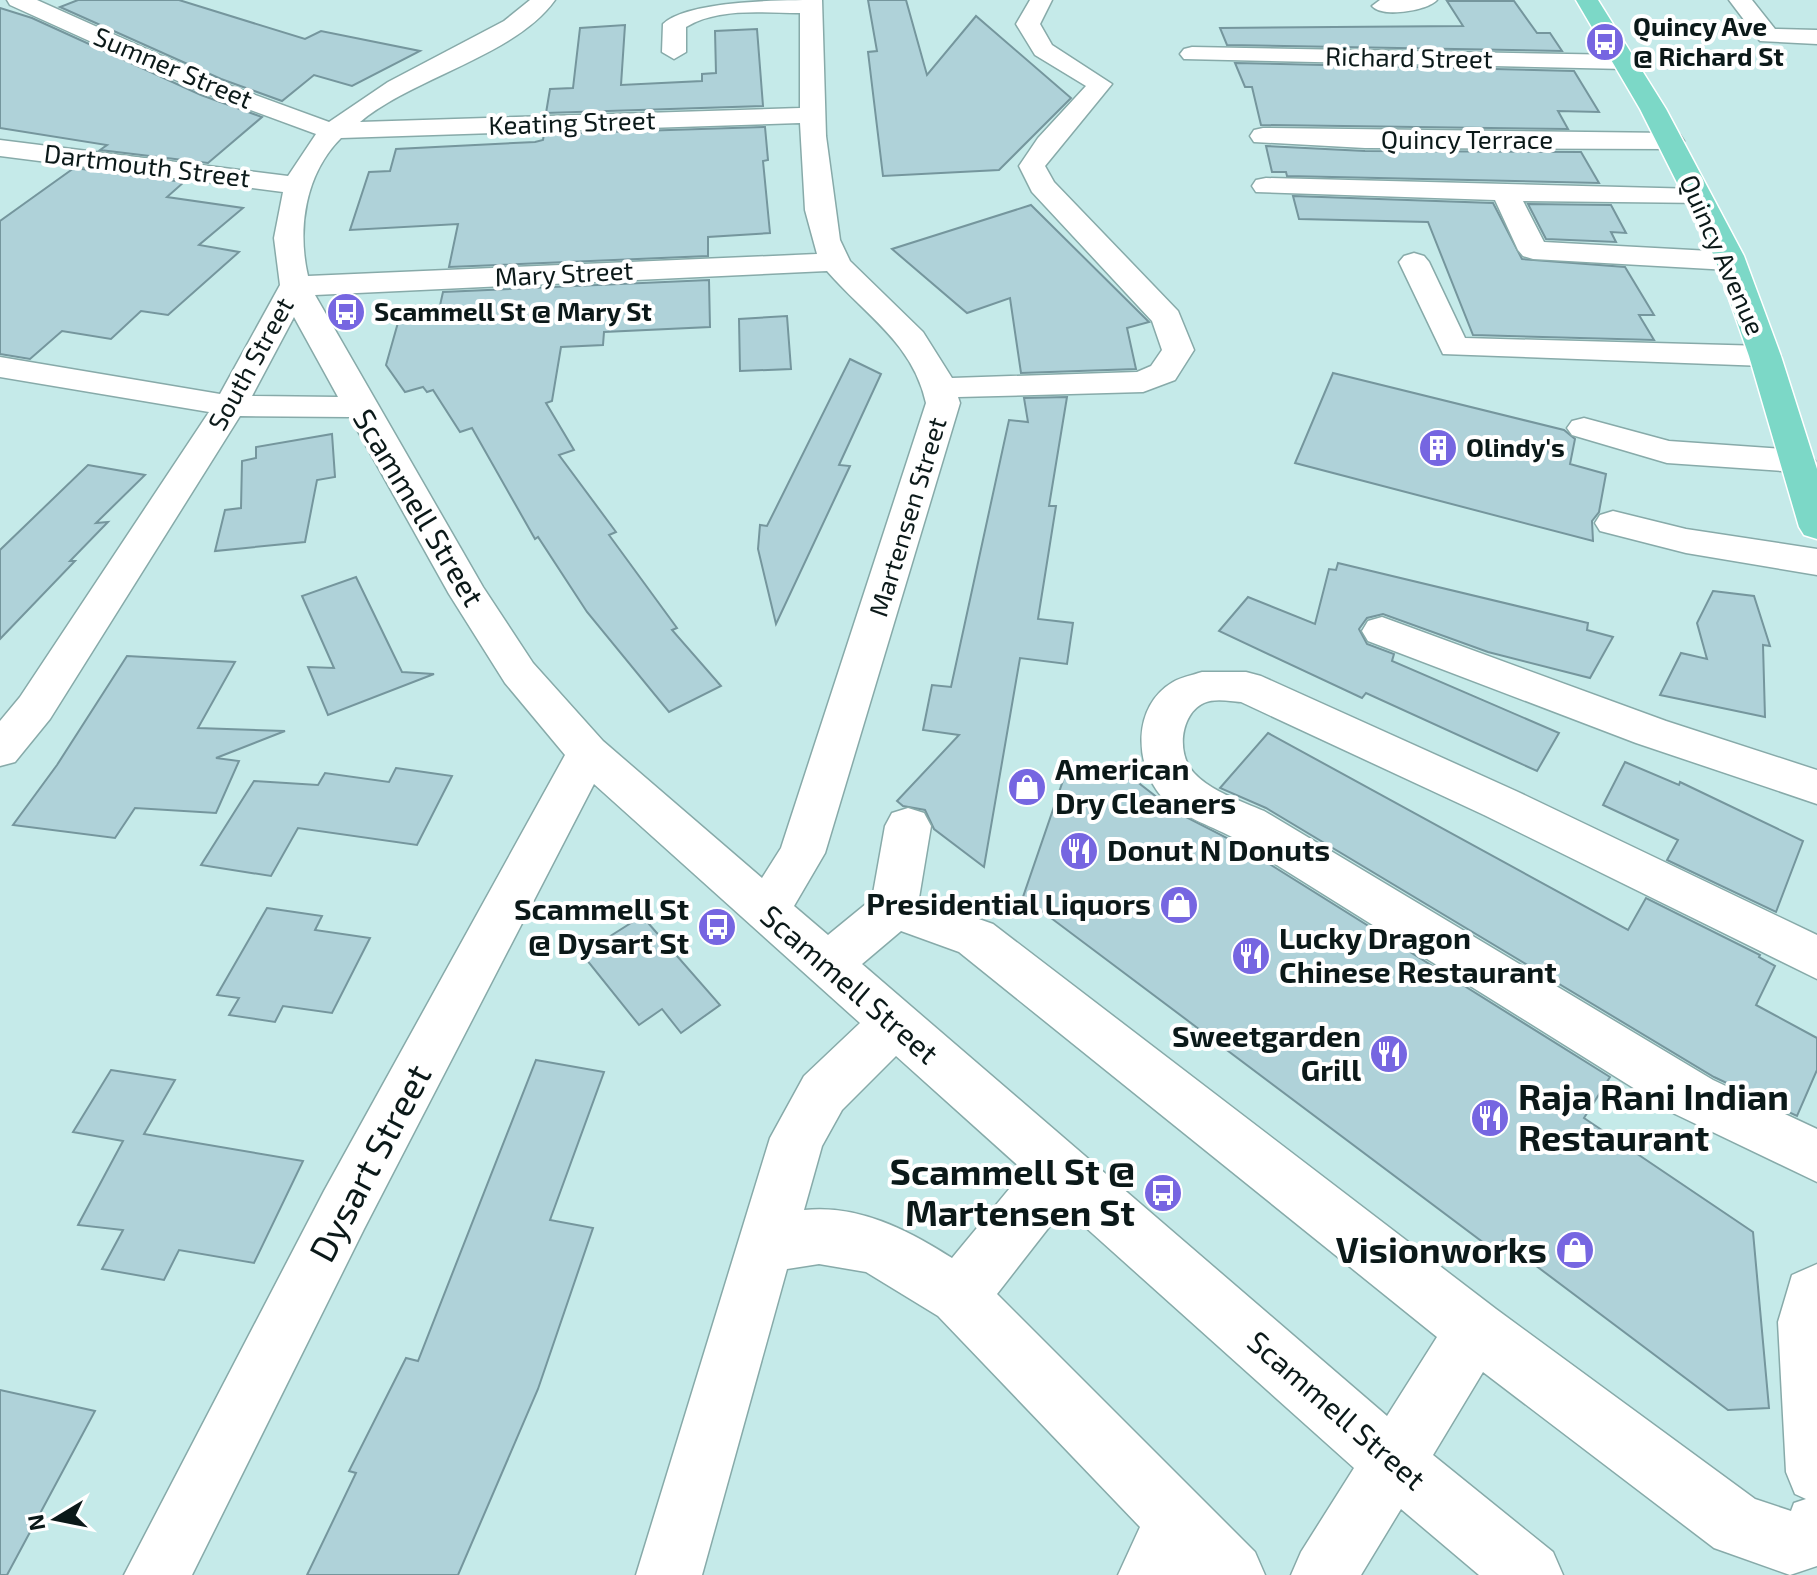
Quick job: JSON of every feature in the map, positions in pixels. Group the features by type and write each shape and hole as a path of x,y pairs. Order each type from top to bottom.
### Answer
{"main road":[{"name":"Quincy Avenue","path":"1587,0 1671,141 1729,261 1765,356 1817,527"}],"street":[{"name":"South Street","path":"0,750 17,704 230,406 294,287 286,246 295,185 314,151 331,131 365,108 515,24 544,0"},
{"path":"941,388 1143,382 1163,373 1178,350 1167,318 1042,186 1032,166 1045,142 1082,110 1100,84 1043,50 1028,24 1041,0"},
{"path":"1383,6 1426,0"},
{"path":"1740,0 1768,36 1814,41"},
{"path":"674,52 675,24 693,15 811,3"},
{"name":"Martensen Street","path":"762,909 779,891 802,853 941,417 941,388 913,338 835,262 825,243 820,217 813,115 811,3"},
{"name":"Sumner Street","path":"16,10 44,12 211,87 331,131"},
{"name":"Richard Street","path":"1192,54 1625,62"},
{"name":"Keating Street","path":"331,131 813,115"},
{"name":"Quincy Terrace","path":"1263,136 1337,141 1495,138 1671,141"},
{"name":"Dartmouth Street","path":"0,148 295,185"},
{"path":"1266,186 1698,197"},
{"path":"1504,190 1533,250 1729,261"},
{"name":"Mary Street","path":"294,287 835,262"},
{"path":"1414,262 1454,347 1765,356"},
{"name":"Scammell Street","path":"294,287 359,407 468,594 519,673 588,753 1393,1462 1530,1575"},
{"path":"0,367 230,406 359,407"},
{"path":"1584,428 1667,452 1797,461"},
{"path":"1613,523 1686,541 1817,562"},
{"path":"1382,631 1651,732 1817,787"},
{"path":"1817,958 1486,797 1246,687 1200,688 1177,699 1164,721 1160,742 1166,768 1177,784 1248,824 1694,1097 1817,1156"},
{"name":"Dysart Street","path":"157,1575 344,1210 588,753"},
{"path":"827,965 894,909 908,826"},
{"path":"894,909 976,938 1475,1330 1737,1525 1791,1543 1813,1535 1817,1526"},
{"path":"669,1575 765,1247 808,1115 823,1093 894,1024"},
{"path":"958,1296 1060,1170"},
{"path":"765,1247 817,1234 847,1237 878,1246 958,1296 1164,1548 1232,1575"},
{"path":"1817,1293 1812,1295 1807,1322 1817,1472"},
{"path":"1324,1575 1475,1330"}],"building":[{"path":"78,0 179,0 305,39 321,31 420,51 352,86 314,75 282,101 221,79 60,7"},
{"path":"868,0 906,0 927,75 976,16 1071,98 999,170 883,176 868,52 877,51"},
{"path":"1447,1 1514,1 1537,33 1550,33 1562,51 1227,45 1220,28 1463,26"},
{"path":"0,8 32,18 201,95 262,117 208,163 100,150 107,145 0,128"},
{"path":"625,25 621,85 702,81 702,74 716,73 715,31 757,29 763,106 546,113 550,89 573,88 580,28"},
{"path":"1235,63 1574,71 1599,112 1558,111 1568,129 1261,125 1252,87 1245,87"},
{"path":"765,127 768,160 763,161 770,233 708,237 708,256 449,267 458,224 350,230 369,172 390,171 396,149 535,142 543,140 544,134"},
{"path":"1266,146 1365,151 1581,152 1599,183 1287,176 1286,172 1272,172"},
{"path":"74,168 184,182 167,197 243,208 199,245 239,252 168,315 141,311 111,339 62,331 30,359 0,354 0,221"},
{"path":"1293,196 1493,203 1522,259 1625,267 1654,315 1639,315 1654,340 1473,335 1428,222 1299,219"},
{"path":"1528,204 1611,205 1626,233 1611,232 1616,242 1546,239"},
{"path":"1031,205 1149,322 1127,328 1136,369 1021,373 1010,298 967,313 892,249"},
{"path":"709,280 710,327 604,332 603,345 561,347 552,401 546,403 574,450 559,455 616,532 609,535 677,628 672,630 721,686 669,712 587,612 538,537 535,539 472,428 460,432 433,390 427,392 423,387 405,392 386,365 401,312 439,310 443,292"},
{"path":"787,316 791,369 740,371 739,319"},
{"path":"850,359 881,374 839,465 850,466 776,624 758,549 760,525 767,526"},
{"name":"Olindy's","path":"1333,373 1564,430 1575,439 1570,464 1606,474 1599,512 1592,521 1593,541 1295,463"},
{"path":"1067,397 1049,506 1056,506 1038,619 1073,623 1067,664 1020,658 984,867 934,829 925,810 903,806 897,801 959,735 923,730 932,685 951,687 1009,420 1028,422 1024,398"},
{"path":"332,434 335,477 317,480 305,542 215,551 225,510 241,508 242,461 256,458 256,447"},
{"path":"88,465 145,475 96,523 108,522 0,639 0,550"},
{"path":"1338,563 1588,623 1587,630 1613,637 1590,678 1488,652 1383,614 1367,618 1359,629 1367,644 1394,654 1392,661 1559,733 1537,771 1366,693 1362,698 1219,631 1248,597 1315,624 1329,569 1336,570"},
{"path":"356,577 402,672 434,674 328,715 308,667 334,668 302,596"},
{"path":"1713,591 1754,596 1770,646 1763,645 1765,717 1660,695 1681,653 1707,659 1697,623"},
{"path":"127,656 235,662 198,728 285,731 216,758 239,761 216,813 135,808 115,838 13,825 57,765"},
{"path":"1268,733 1628,930 1646,898 1760,955 1775,966 1756,1005 1817,1038 1817,1070 1797,1116 1714,1077 1266,808 1220,788"},
{"path":"1625,762 1679,785 1680,782 1803,841 1776,912 1667,860 1678,840 1603,805"},
{"path":"396,768 452,776 417,845 298,828 271,876 201,865 254,781 318,785 325,773 389,782"},
{"path":"1067,769 1136,781 1176,812 1231,840 1610,1077 1584,1118 1753,1232 1769,1408 1728,1410 1503,1241 1496,1252 1023,897"},
{"path":"267,908 322,916 315,930 370,938 332,1013 283,1006 275,1022 229,1015 239,998 217,995"},
{"path":"642,916 720,1005 681,1033 662,1009 639,1025 582,954"},
{"path":"536,1060 604,1072 550,1220 593,1228 538,1389 458,1575 307,1575 356,1473 349,1471 406,1358 418,1361"},
{"path":"111,1070 175,1080 144,1134 303,1161 254,1263 179,1250 164,1280 102,1269 123,1230 78,1225 123,1141 73,1132"},
{"path":"0,1390 95,1411 7,1575 0,1575"}],"place":[{"name":"Quincy Ave @ Richard St","path":"1605,42"},
{"name":"Scammell St @ Mary St","path":"346,312"},
{"name":"Olindy's","path":"1438,448"},
{"name":"American Dry Cleaners","path":"1027,787"},
{"name":"Donut N Donuts","path":"1079,851"},
{"name":"Presidential Liquors","path":"1179,905"},
{"name":"Scammell St @ Dysart St","path":"717,927"},
{"name":"Lucky Dragon Chinese Restaurant","path":"1251,956"},
{"name":"Sweetgarden Grill","path":"1389,1054"},
{"name":"Raja Rani Indian Restaurant","path":"1490,1118"},
{"name":"Scammell St @ Martensen St","path":"1163,1193"},
{"name":"Visionworks","path":"1575,1250"}]}
